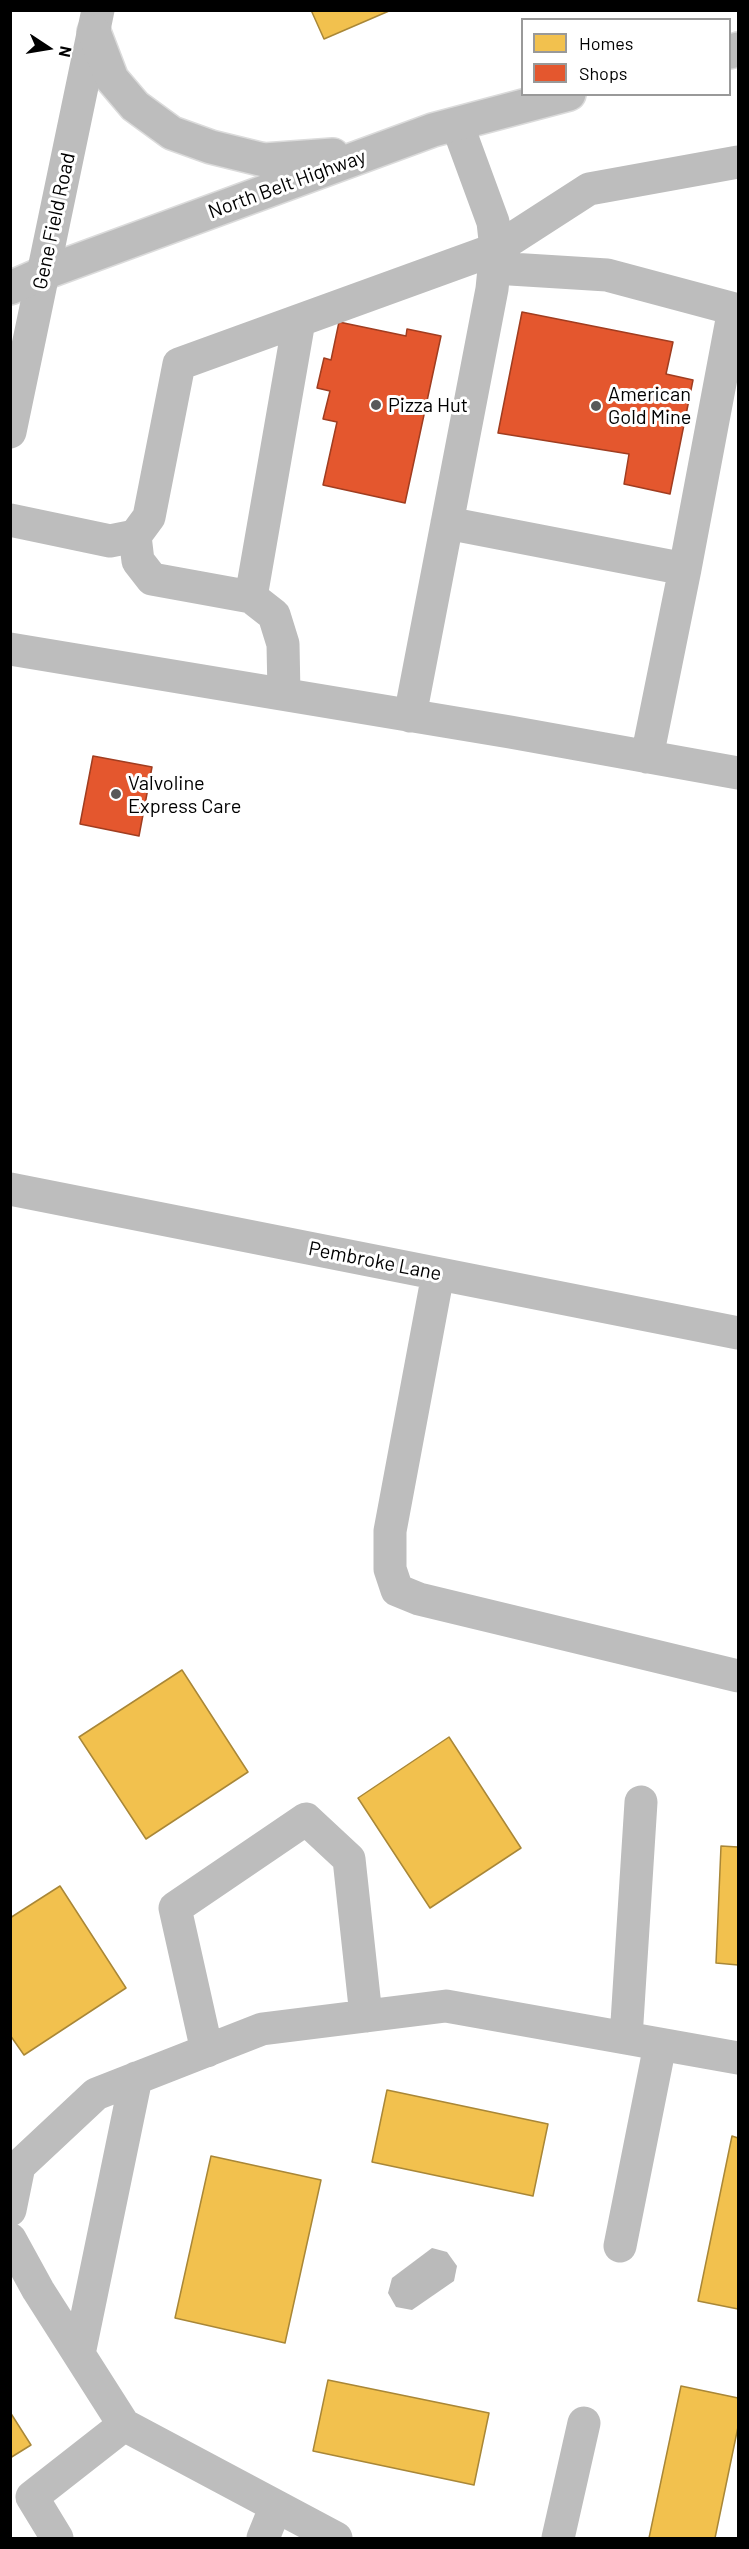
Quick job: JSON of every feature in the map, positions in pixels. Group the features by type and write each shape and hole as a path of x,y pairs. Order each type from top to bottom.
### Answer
{"street":[{"path":"96,21 112,79 135,106 172,133 211,147 264,160 371,153"},
{"name":"Gene Field Road","path":"10,432 96,21"},
{"name":"North Belt Highway","path":"10,288 44,273 371,153 457,124 562,96"},
{"path":"410,716 492,289 495,259 493,222 457,124"},
{"path":"10,520 110,541 135,536 149,518 179,364 299,321 495,259 589,189 738,162"},
{"path":"495,259 607,275 736,310 647,757"},
{"path":"251,597 299,321"},
{"path":"447,524 685,569"},
{"path":"135,536 138,561 152,579 251,597 274,615 283,644 284,694"},
{"path":"10,649 284,694 738,774"},
{"name":"Pembroke Lane","path":"10,1189 738,1333"},
{"path":"438,1274 390,1531 390,1569 397,1590 419,1599 738,1676"},
{"path":"626,2038 641,1802"},
{"path":"207,2051 175,1908 306,1819 349,1859 366,2016"},
{"path":"10,2210 15,2165 96,2094 262,2029 446,2006 738,2058"},
{"path":"620,2246 660,2045"},
{"path":"79,2354 136,2078"},
{"path":"10,2239 38,2290 124,2425 336,2538"},
{"path":"558,2538 584,2423"},
{"path":"57,2538 32,2497 124,2425"},
{"path":"263,2538 276,2506"}],"shaded area":[{"path":"432,2248 447,2252 457,2266 454,2281 412,2310 396,2307 388,2293 392,2278"}],"building: Homes":[{"path":"311,10 389,10 389,11 324,39"},
{"path":"182,1670 248,1772 146,1839 79,1737"},
{"path":"449,1737 521,1848 430,1908 358,1798"},
{"path":"721,1846 738,1847 738,1965 716,1963"},
{"path":"60,1886 126,1988 24,2055 10,2035 10,1918"},
{"path":"387,2090 548,2124 533,2196 372,2162"},
{"path":"732,2136 738,2138 738,2309 698,2301"},
{"path":"211,2156 321,2180 285,2343 175,2318"},
{"path":"328,2380 489,2413 474,2485 313,2451"},
{"path":"681,2386 738,2398 738,2427 715,2538 649,2538"},
{"path":"10,2412 31,2445 10,2458"}],"building: Shops":[{"name":"American Gold Mine","path":"522,312 673,342 666,374 693,380 670,494 624,484 629,454 498,433"},
{"name":"Pizza Hut","path":"339,322 406,336 407,329 441,336 405,503 323,485 337,422 323,419 330,391 317,388 324,358 331,360"},
{"name":"Valvoline Express Care","path":"93,756 152,767 139,836 80,824"}],"place":[{"name":"Pizza Hut","path":"376,405"},
{"name":"American Gold Mine","path":"596,406"},
{"name":"Valvoline Express Care","path":"116,794"}]}
